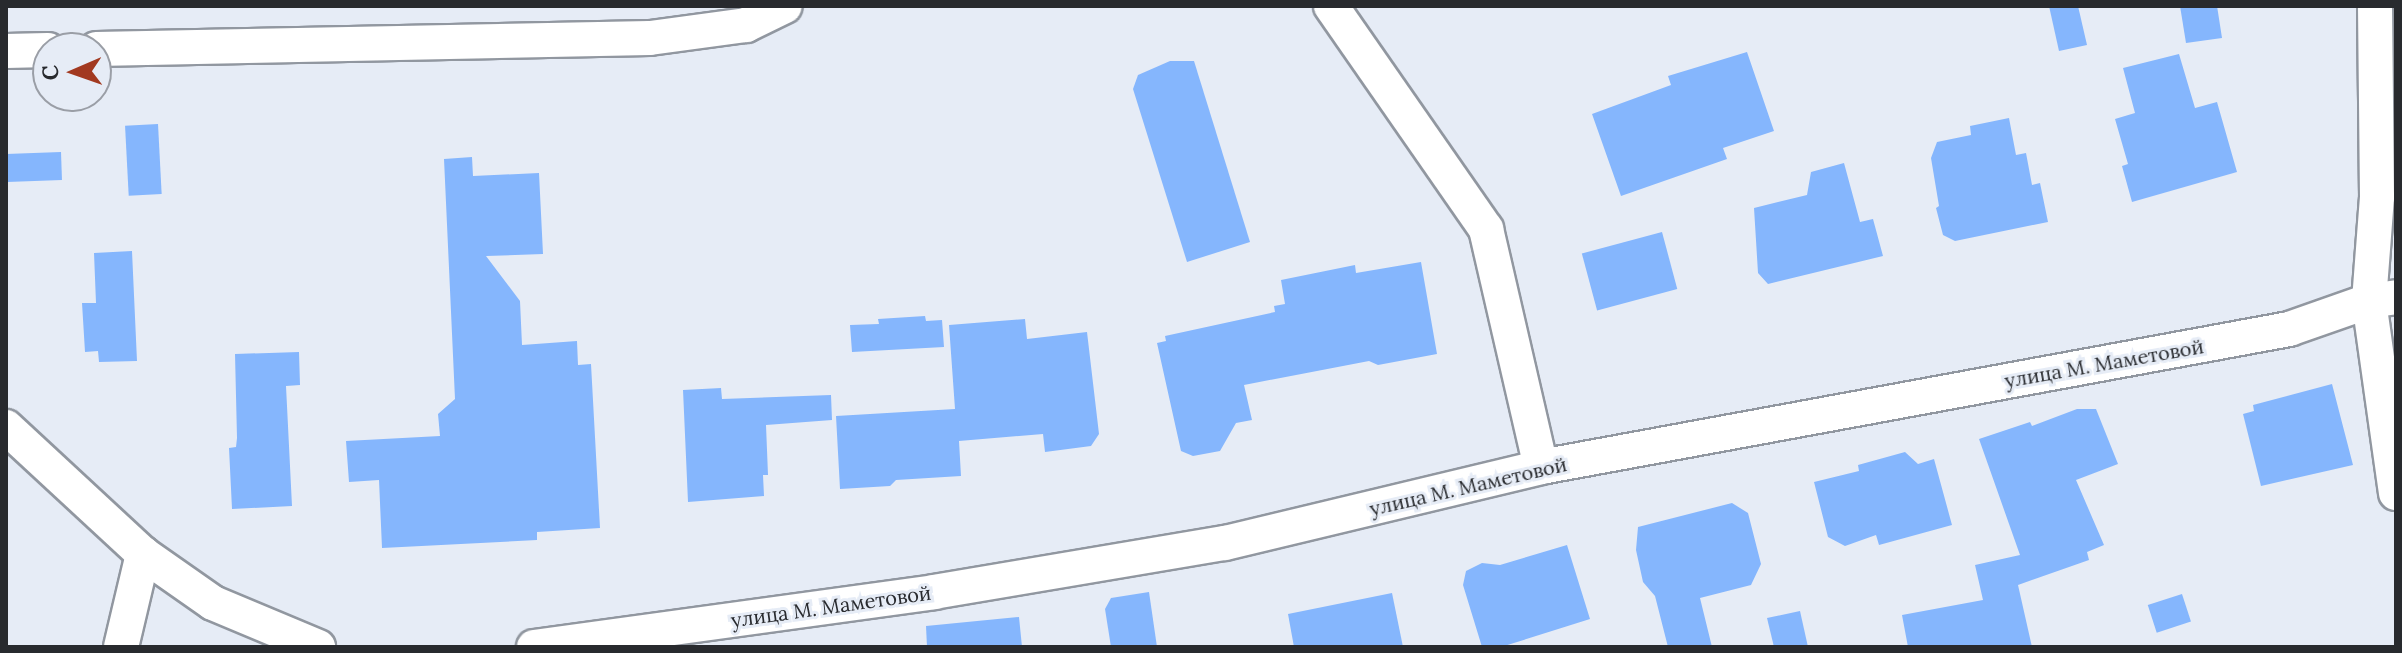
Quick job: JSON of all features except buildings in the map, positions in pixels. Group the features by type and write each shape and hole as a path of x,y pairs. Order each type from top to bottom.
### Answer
{"street":[{"path":"112,49 650,38 746,25 785,6"},
{"path":"1331,6 1486,229 1541,467"},
{"path":"2375,6 2377,197 2396,493"},
{"path":"6,51 32,50"},
{"name":"улица М. Маметовой","path":"534,647 934,592 1225,543 1541,467 2289,329 2383,299"},
{"path":"6,427 143,554 213,603 318,647"},
{"path":"121,647 143,554"}]}
